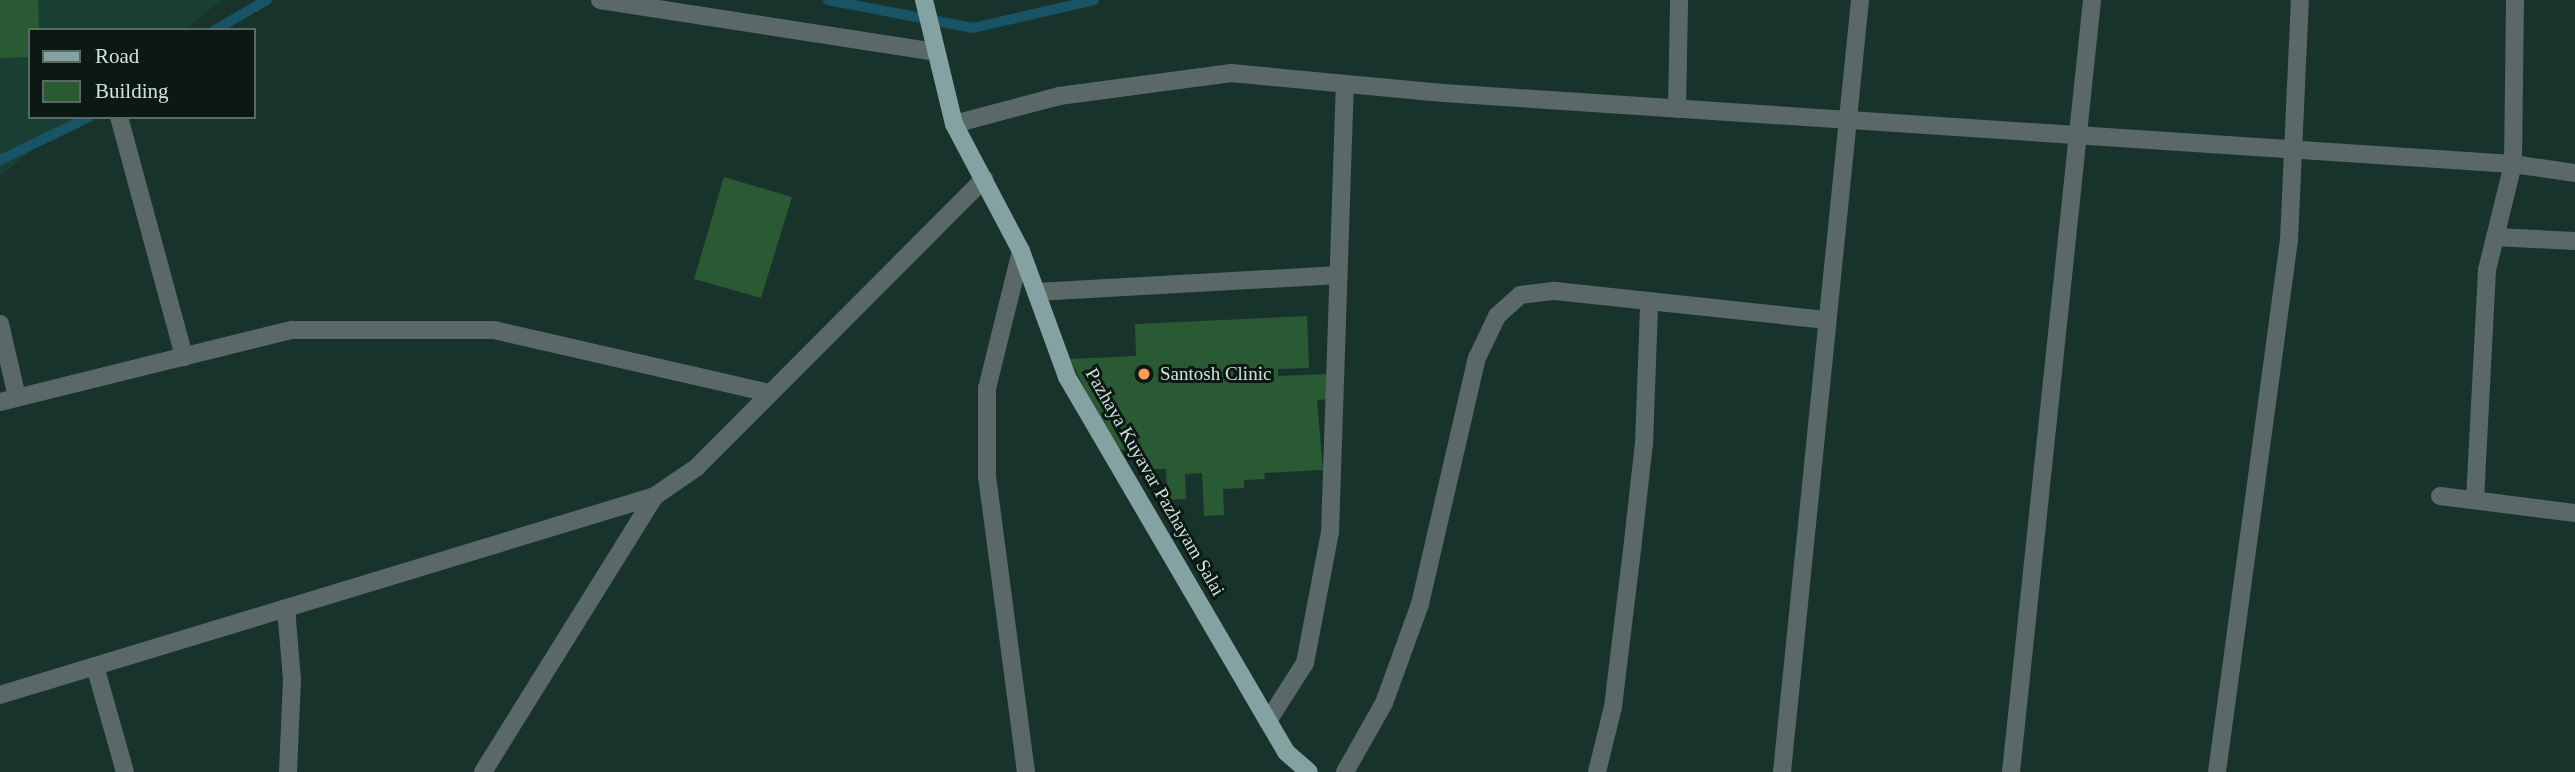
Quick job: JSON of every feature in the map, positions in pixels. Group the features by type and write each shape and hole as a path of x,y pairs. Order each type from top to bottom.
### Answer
{"main road":[{"name":"Pazhaya Kuyavar Pazhayam Salai","path":"924,0 954,124 1021,251 1067,377 1286,752 1309,772"}],"street":[{"path":"600,0 935,52"},
{"path":"1677,109 1679,0"},
{"path":"1782,772 1860,0"},
{"path":"2011,772 2041,450 2067,274 2075,135 2092,0"},
{"path":"2217,772 2289,240 2300,0"},
{"path":"2475,500 2487,270 2513,163 2515,0"},
{"path":"954,124 1059,96 1231,73 1677,109 2294,151 2513,163 2575,173"},
{"path":"1268,721 1305,663 1330,532 1345,84"},
{"path":"120,119 184,357"},
{"path":"0,695 655,496 697,467 984,179"},
{"path":"2495,237 2575,241"},
{"path":"1021,251 987,388 987,476 1026,772"},
{"path":"1036,292 1339,275"},
{"path":"1345,772 1384,704 1420,604 1477,358 1497,316 1520,295 1555,291 1649,305 1827,320"},
{"path":"1597,772 1613,707 1631,559 1644,432 1649,305"},
{"path":"0,324 8,399 292,330 494,330 768,393"},
{"path":"483,772 655,496"},
{"path":"2440,496 2575,513"},
{"path":"286,608 292,680 288,772"},
{"path":"95,667 125,772"}],"shaded area":[{"path":"0,0 222,0 187,28 28,28 28,119 71,119 0,176"}],"building":[{"path":"0,0 38,0 39,28 28,28 28,57 0,58"},
{"path":"724,177 792,197 761,298 694,279"},
{"path":"1307,316 1309,368 1278,369 1278,376 1327,374 1328,399 1317,400 1323,470 1264,473 1265,479 1244,480 1244,488 1223,489 1224,515 1204,516 1202,473 1185,474 1186,499 1167,500 1166,469 1139,469 1139,451 1114,449 1070,359 1136,356 1135,324"}],"waterway":[{"path":"218,28 267,0"},
{"path":"828,0 973,28 1094,0"},
{"path":"0,160 85,119"}],"place":[{"name":"Santosh Clinic","path":"1144,374"}]}
